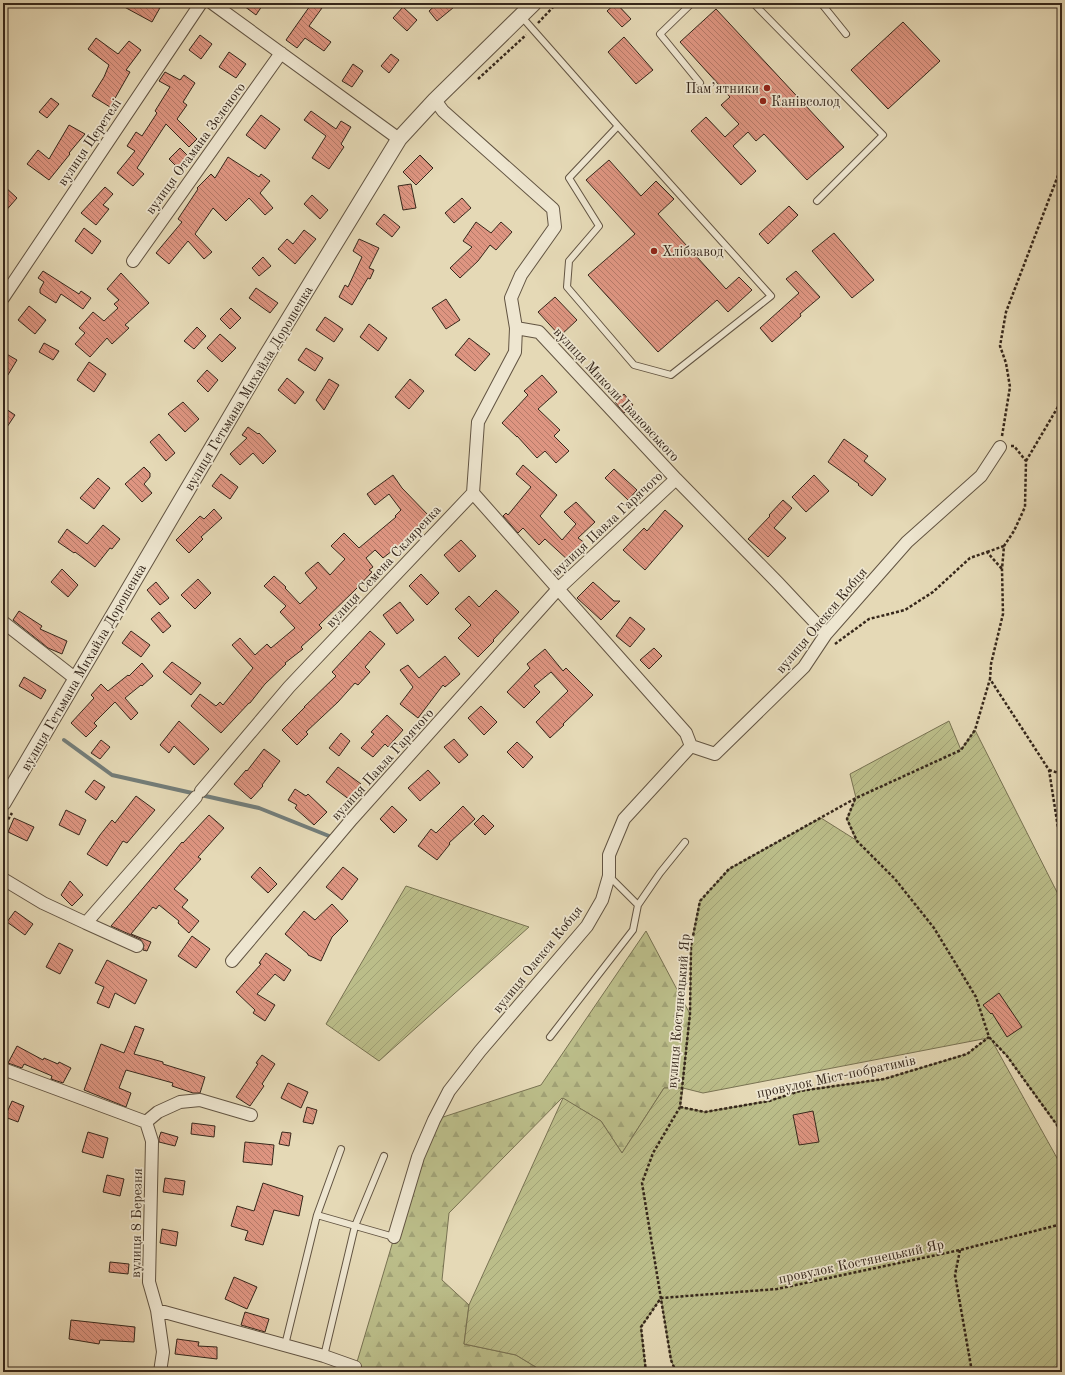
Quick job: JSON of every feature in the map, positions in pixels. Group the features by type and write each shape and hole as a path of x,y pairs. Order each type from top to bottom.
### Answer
{"street":[{"name":"вулиця Церетелі","path":"3,298 201,3"},
{"path":"212,3 399,139"},
{"name":"вулиця Гетьмана Михайла Дорошенка","path":"9,805 76,679 265,358 399,139 435,100 534,3"},
{"name":"вулиця Отамана Зеленого","path":"133,261 281,53"},
{"path":"435,100 443,111 553,209 555,227 521,275 511,298 516,328 514,352 478,422 473,493"},
{"name":"вулиця Миколи Івановського","path":"516,328 539,332 676,479 778,582 826,634"},
{"name":"вулиця Олекси Кобця","path":"394,1237 418,1157 434,1120 449,1091 480,1050 586,926 602,900 609,876 609,855 624,819 691,746 715,754 804,667 826,634 907,542 981,476 1000,447"},
{"name":"вулиця Павла Гарячого","path":"232,961 352,819 558,589 676,479"},
{"name":"вулиця Павла Гарячого","path":"473,493 686,733 691,746"},
{"name":"вулиця Семена Скляренка","path":"86,923 289,687 473,493"},
{"path":"3,622 76,679"},
{"path":"3,879 43,903 137,946"},
{"path":"3,1069 146,1122 158,1112 180,1102 200,1100 251,1115"},
{"name":"вулиця 8 Березня","path":"146,1122 152,1141 149,1282 158,1310 164,1352 160,1372"},
{"path":"158,1310 324,1356 354,1370"}],"lane":[{"path":"692,3 660,34 700,83"},
{"path":"753,3 883,135 817,201"},
{"path":"821,3 846,34"},
{"path":"521,16 771,296 671,375 634,365 567,286 569,261 599,226 569,178 618,126"},
{"path":"550,1037 633,930 638,905 660,873 685,842"},
{"path":"609,876 638,905"},
{"path":"285,1345 317,1214 341,1149"},
{"path":"324,1356 356,1226 384,1156"},
{"path":"317,1214 394,1237"}],"path":[{"path":"477,80 533,29 557,3"},
{"path":"1026,461 1014,446 1000,447 1010,387 1006,363 1000,346 1006,312 1062,165"},
{"path":"1062,400 1026,461 1025,508 1014,531 1004,546 1002,569 1003,614 991,664 990,679 1049,770 1062,852"},
{"path":"834,645 869,619 905,610 933,592 970,558 1004,546"},
{"path":"986,552 1002,569"},
{"name":"вулиця Костянецький Яр","path":"676,1372 671,1360 642,1183 653,1153 680,1107 690,1014 691,946 700,901 729,869 856,798 961,750 975,730 990,679"},
{"path":"1049,770 1062,774"},
{"path":"856,798 847,819 857,841 895,879 934,928 976,997 990,1037 1007,1056 1062,1132"},
{"path":"3,828 9,805"},
{"path":"1059,834 1062,824"},
{"path":"1059,834 1062,838"},
{"name":"провулок Міст-побратимів","path":"680,1107 705,1112 769,1101 800,1091 884,1079 967,1054 990,1037"},
{"name":"провулок Костянецький Яр","path":"661,1298 777,1289 960,1250 1062,1224"},
{"path":"960,1250 955,1275 972,1372"},
{"path":"646,1372 641,1327 661,1298"}],"green space":[{"path":"949,721 961,750 975,730 1062,902 1062,1132 1007,1056 991,1039 1062,1167 1062,1372 676,1372 671,1360 661,1298 641,1327 646,1372 544,1372 516,1355 464,1344 469,1305 563,1098 601,1121 622,1153 664,1088 682,1088 690,1014 691,946 700,901 729,869 821,818 856,840 847,819 856,798 850,774","holes":["988,1038 967,1054 884,1079 800,1091 769,1101 705,1112 680,1107 683,1088 703,1093"]},
{"path":"406,886 529,927 379,1061 326,1024"},
{"path":"646,931 690,1014 682,1088 664,1088 622,1153 601,1121 562,1098 449,1213 442,1280 469,1305 464,1344 516,1355 544,1372 354,1372 418,1157 434,1120 541,1085"}],"building":[{"path":"117,3 154,3 161,6 152,22"},
{"path":"240,3 264,3 256,15"},
{"path":"312,3 315,3 322,8 309,26 331,42 324,51 305,38 297,48 286,40"},
{"path":"438,3 459,3 437,21 429,11"},
{"path":"616,3 631,19 622,27 607,11"},
{"path":"403,7 417,20 407,31 393,18"},
{"name":"Канівсолод","path":"716,9 844,147 807,180 764,134 756,141 748,132 733,146 756,171 741,185 691,131 706,117 725,137 739,124 721,105 730,97 680,42"},
{"path":"903,22 940,61 888,109 851,70"},
{"path":"200,35 212,44 201,59 189,50"},
{"path":"624,37 653,70 636,84 608,52"},
{"path":"96,38 118,54 129,41 141,50 126,70 130,72 110,107 92,96 104,77 109,65 88,49"},
{"path":"229,52 246,64 236,78 219,67"},
{"path":"391,54 399,60 389,73 381,66"},
{"path":"353,64 363,71 352,87 342,81"},
{"path":"165,72 180,80 184,75 195,83 183,102 187,105 177,119 197,139 189,147 166,124 137,168 144,174 133,186 117,173 135,151 127,146 136,132 142,136 157,113 155,111 170,87 159,81"},
{"path":"51,98 59,104 47,118 39,112"},
{"path":"311,111 336,129 341,121 351,127 341,144 344,147 329,169 312,158 326,136 304,120"},
{"path":"261,115 280,129 265,149 246,135"},
{"path":"69,125 85,134 49,180 27,164 38,150 49,159"},
{"path":"180,148 192,160 181,171 169,159"},
{"path":"420,155 433,168 416,185 403,172"},
{"path":"228,157 259,177 261,174 270,181 260,193 273,208 265,215 249,198 226,221 213,208 195,234 212,252 204,259 188,241 169,264 156,253 182,222 178,219 198,189 197,188 211,174 215,178"},
{"name":"Хлібзавод","path":"609,160 641,196 656,181 674,199 658,214 726,289 739,277 752,290 728,312 717,300 658,352 588,275 635,234 586,180"},
{"path":"411,184 416,208 403,210 398,186"},
{"path":"3,185 17,198 3,214"},
{"path":"105,187 113,194 103,205 109,209 96,225 81,213"},
{"path":"312,195 328,210 320,219 304,204"},
{"path":"462,198 471,208 454,223 445,213"},
{"path":"789,206 798,215 768,244 759,234"},
{"path":"384,214 400,227 392,237 376,224"},
{"path":"476,222 491,233 501,222 512,232 496,250 490,245 478,261 460,278 450,268 472,247 463,241"},
{"path":"84,228 101,241 92,254 75,241"},
{"path":"304,230 316,239 295,264 278,249 287,239 293,244"},
{"path":"834,233 874,280 852,298 812,251"},
{"path":"359,239 379,248 369,268 374,270 370,279 368,278 352,305 339,297 345,285 348,287 362,257 353,251"},
{"path":"263,257 271,266 259,276 252,268"},
{"path":"43,271 79,294 81,291 91,298 83,309 61,294 56,303 40,293 40,289 44,282 38,278"},
{"path":"796,271 820,297 800,314 801,316 772,342 760,328 799,293 786,279"},
{"path":"121,273 149,303 125,325 129,328 112,344 107,338 90,357 75,344 85,333 79,328 93,312 104,321 118,308 114,304 119,300 107,289"},
{"path":"256,288 278,303 270,313 249,298"},
{"path":"555,297 577,320 560,336 538,312"},
{"path":"446,299 460,320 446,329 432,308"},
{"path":"29,306 46,320 35,334 18,320"},
{"path":"231,308 241,318 230,329 220,319"},
{"path":"325,317 343,329 334,342 316,330"},
{"path":"369,324 387,338 378,351 360,337"},
{"path":"197,327 206,336 194,349 184,341"},
{"path":"220,334 236,348 222,362 207,348"},
{"path":"469,338 490,354 475,371 455,355"},
{"path":"44,343 59,351 53,360 39,352"},
{"path":"306,348 323,358 315,371 298,360"},
{"path":"3,352 17,360 3,383"},
{"path":"89,362 106,374 94,392 77,380"},
{"path":"207,370 218,380 208,392 197,381"},
{"path":"542,375 557,392 538,409 560,430 554,436 569,451 556,463 545,451 537,458 517,436 502,423 528,395 524,391"},
{"path":"287,378 304,392 295,404 278,390"},
{"path":"329,379 339,385 324,410 316,400"},
{"path":"410,379 424,391 409,409 395,397"},
{"path":"624,394 633,405 624,413 615,402"},
{"path":"183,402 199,419 185,432 168,414"},
{"path":"3,407 15,415 3,433"},
{"path":"248,427 258,434 259,433 276,451 263,464 253,453 240,465 230,454 247,438 242,435"},
{"path":"159,434 175,453 166,461 150,442"},
{"path":"844,439 868,456 864,461 886,479 872,496 858,485 859,484 828,462"},
{"path":"523,465 557,495 540,516 562,540 576,524 564,512 576,502 595,522 578,538 585,543 569,561 545,539 539,545 523,528 518,533 503,516 506,513 508,515 531,487 516,474"},
{"path":"144,467 150,473 150,477 144,484 152,493 142,502 125,484"},
{"path":"614,469 637,490 628,500 605,478"},
{"path":"221,474 238,487 230,499 212,486"},
{"path":"393,475 402,488 430,517 406,540 383,558 375,550 366,558 373,567 369,570 372,572 319,625 322,628 301,647 303,649 285,663 286,664 265,684 250,703 221,733 191,706 200,694 216,706 220,702 223,705 253,668 232,645 240,638 255,655 267,644 271,648 295,628 280,612 286,606 264,586 274,576 286,587 285,588 300,604 317,588 305,573 318,562 330,575 345,559 331,546 344,533 359,548 396,517 395,516 401,510 389,494 375,505 367,494"},
{"path":"814,475 829,491 806,512 792,497"},
{"path":"98,478 110,488 94,509 80,498"},
{"path":"783,500 792,508 774,528 786,538 768,557 748,539"},
{"path":"214,509 222,518 201,537 203,539 189,553 176,540 200,516 204,519"},
{"path":"665,510 683,526 645,570 623,550 644,528 647,531"},
{"path":"103,525 120,539 112,549 110,548 95,567 75,552 74,553 58,542 67,529 87,544"},
{"path":"461,540 476,556 459,572 444,555"},
{"path":"62,569 78,585 68,597 51,582"},
{"path":"421,574 439,593 427,605 409,586"},
{"path":"198,579 211,593 195,609 181,595"},
{"path":"156,582 169,598 160,605 147,590"},
{"path":"593,582 614,601 620,601 601,620 577,598"},
{"path":"496,590 519,612 478,657 458,638 471,625 455,609 469,596 479,607"},
{"path":"400,602 414,620 397,634 383,615"},
{"path":"19,611 42,626 40,629 67,641 62,654 48,648 13,620"},
{"path":"159,612 171,626 163,633 151,619"},
{"path":"630,617 645,629 630,647 616,636"},
{"path":"131,631 150,645 141,657 122,643"},
{"path":"370,631 385,644 365,667 370,672 358,685 355,683 338,702 306,732 308,734 297,745 282,730 336,676 332,672"},
{"path":"654,648 662,656 649,669 640,660"},
{"path":"545,649 563,671 566,668 593,695 550,738 536,722 568,691 551,672 534,686 540,692 524,708 507,692 530,668 527,664"},
{"path":"445,656 460,674 445,687 443,685 418,718 400,704 413,687 400,670 408,665 419,678"},
{"path":"172,662 201,683 191,695 163,672"},
{"path":"142,663 153,676 125,698 138,713 131,720 115,702 94,723 97,726 86,737 71,723 94,698 91,695 101,684 108,691 128,675 129,676"},
{"path":"24,677 46,690 41,699 19,686"},
{"path":"481,706 497,722 484,735 468,718"},
{"path":"387,715 403,730 388,747 385,744 373,757 361,748 374,734 371,732"},
{"path":"179,721 209,749 194,765 174,746 169,753 160,745"},
{"path":"341,733 350,741 339,756 329,748"},
{"path":"454,739 468,755 459,763 444,747"},
{"path":"101,740 110,747 100,759 91,753"},
{"path":"517,742 533,757 523,768 507,752"},
{"path":"264,749 280,761 262,785 263,786 251,799 234,784 246,770 247,771"},
{"path":"338,767 361,784 350,800 326,782"},
{"path":"428,770 440,783 420,801 408,788"},
{"path":"94,780 105,787 96,800 85,792"},
{"path":"295,789 306,796 308,794 327,812 314,825 295,808 297,805 288,800"},
{"path":"136,796 155,810 127,843 123,841 107,866 87,854 112,820 115,823"},
{"path":"392,806 407,820 394,833 380,819"},
{"path":"463,806 475,819 449,843 450,844 437,860 418,846 431,829 436,833"},
{"path":"66,810 86,820 79,835 59,825"},
{"path":"209,815 224,828 198,857 201,859 174,889 188,900 182,907 199,921 189,933 178,923 179,921 159,905 156,909 153,907 131,934 151,942 147,951 143,950 144,945 140,939 111,926 182,842 183,843"},
{"path":"483,815 494,826 485,835 474,824"},
{"path":"14,818 34,827 27,841 8,832"},
{"path":"260,867 277,884 268,893 251,877"},
{"path":"343,867 358,879 342,900 326,887"},
{"path":"70,881 83,895 72,906 61,895"},
{"path":"332,904 348,921 332,937 321,961 308,955 285,934 304,911 315,920"},
{"path":"15,911 33,924 25,935 7,922"},
{"path":"192,936 210,949 196,968 178,956"},
{"path":"59,943 73,950 60,974 46,967"},
{"path":"266,953 291,970 284,981 275,974 257,994 275,1005 265,1021 253,1013 255,1010 236,992 261,964 259,963"},
{"path":"107,960 147,980 135,1004 115,993 109,1008 97,1003 104,987 95,983"},
{"path":"999,993 1022,1027 1007,1037 992,1013 991,1014 983,1005"},
{"path":"135,1026 144,1029 134,1054 163,1062 163,1064 205,1077 200,1093 193,1093 172,1086 173,1083 126,1070 119,1088 131,1093 126,1107 84,1090 101,1044 124,1053"},
{"path":"17,1046 43,1060 44,1058 58,1064 59,1062 71,1068 63,1083 51,1079 52,1076 24,1064 22,1068 8,1063"},
{"path":"262,1055 275,1064 262,1084 264,1086 250,1106 236,1097 258,1064 256,1063"},
{"path":"288,1083 308,1092 301,1108 281,1098"},
{"path":"12,1101 24,1106 18,1122 5,1117"},
{"path":"307,1107 317,1110 313,1124 303,1122"},
{"path":"813,1111 819,1142 799,1145 793,1115"},
{"path":"192,1123 215,1126 214,1137 191,1134"},
{"path":"88,1132 108,1138 103,1158 82,1152"},
{"path":"161,1132 178,1137 175,1146 159,1142"},
{"path":"282,1132 291,1133 289,1146 279,1144"},
{"path":"245,1142 274,1145 272,1165 243,1162"},
{"path":"107,1175 124,1179 120,1196 103,1192"},
{"path":"165,1178 185,1181 183,1195 163,1192"},
{"path":"263,1183 303,1196 299,1216 274,1210 263,1245 245,1240 248,1231 231,1226 237,1206 254,1211"},
{"path":"162,1229 178,1232 176,1246 160,1243"},
{"path":"110,1262 129,1264 128,1274 109,1272"},
{"path":"234,1277 257,1287 247,1309 225,1299"},
{"path":"245,1312 269,1319 265,1332 241,1325"},
{"path":"71,1320 135,1327 134,1342 100,1340 99,1344 69,1339"},
{"path":"177,1339 199,1342 198,1346 217,1347 217,1359 175,1354"}],"waterway":[{"path":"64,740 112,775 259,808 329,836"}],"place":[{"name":"Пам’ятники","path":"767,88"},
{"name":"Канівсолод","path":"763,101"},
{"name":"Хлібзавод","path":"654,251"}]}
